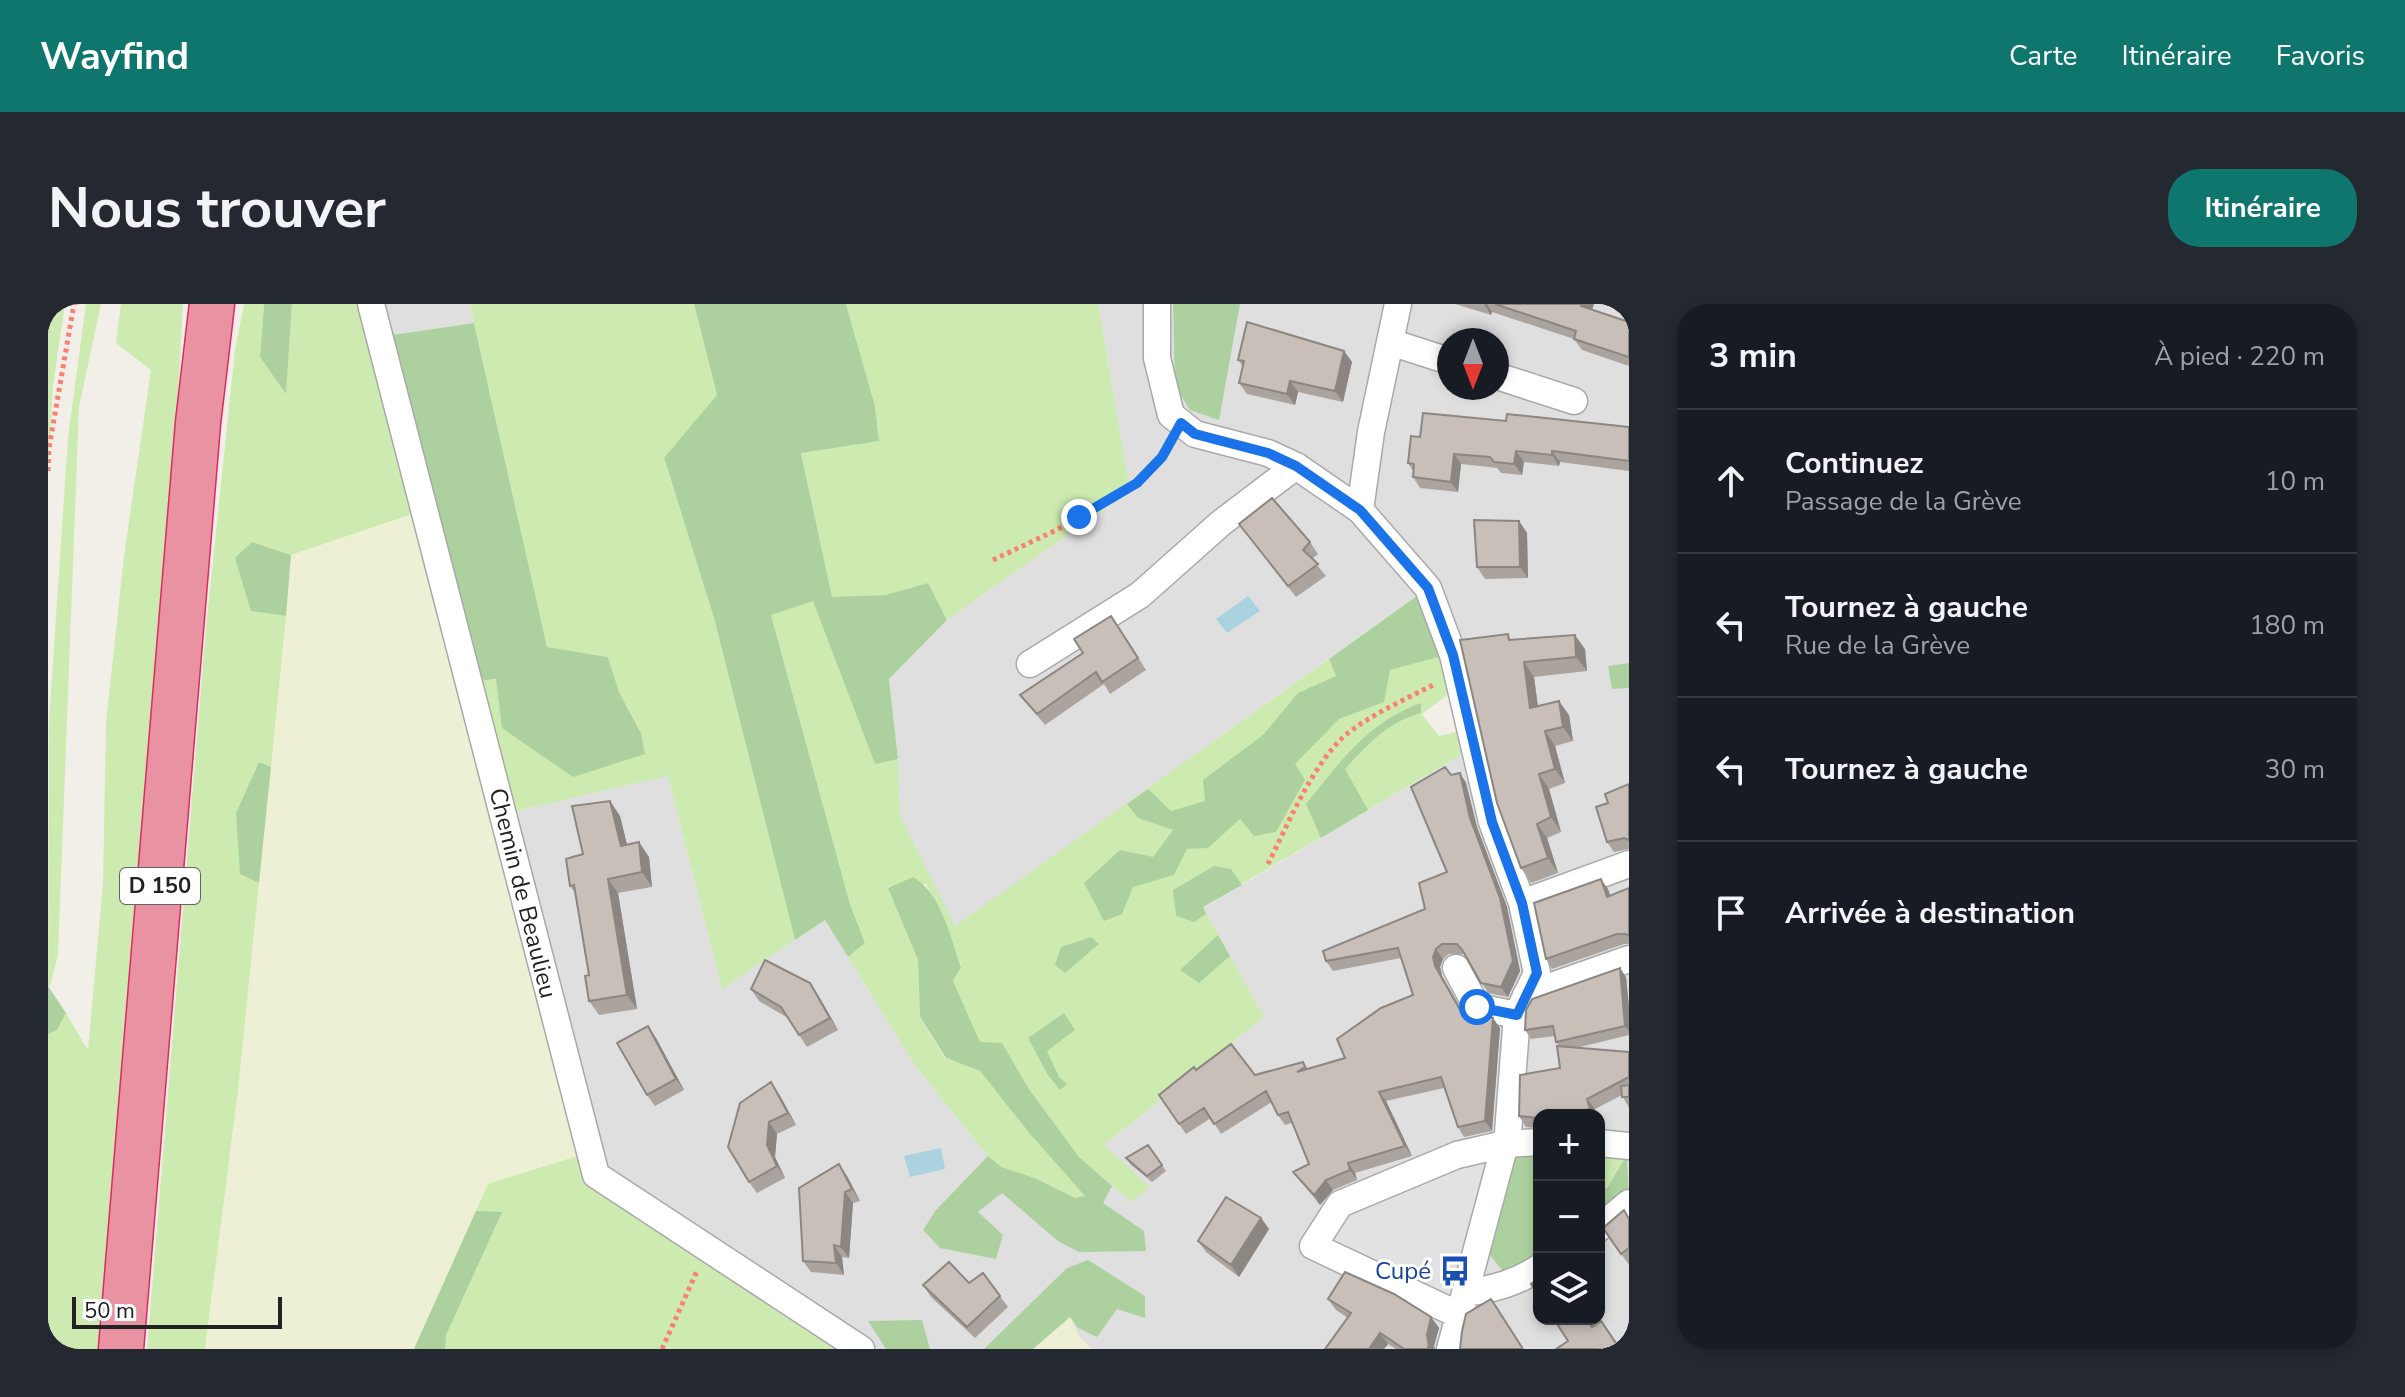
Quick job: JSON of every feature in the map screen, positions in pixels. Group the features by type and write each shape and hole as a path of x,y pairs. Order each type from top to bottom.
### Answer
{"highway":[{"path":"198,423 201,304"},
{"path":"198,423 212,304"},
{"path":"198,423 232,304"},
{"name":"D 150","path":"121,1349 198,423"}],"street":[{"name":"Chemin de Beaulieu","path":"371,304 596,1175 861,1349"},
{"path":"1157,304 1157,358 1171,415 1195,434 1268,453 1296,466 1360,510 1428,588 1457,672 1492,822 1522,903 1537,973 1522,1005 1505,1144 1450,1349"},
{"path":"1360,510 1371,432 1398,304"},
{"path":"1390,342 1437,357"},
{"path":"1509,380 1574,401"},
{"path":"1030,664 1140,595 1221,523 1296,466"},
{"path":"1522,903 1629,864"},
{"path":"1456,968 1477,1007 1522,1005 1629,959"},
{"path":"1533,1142 1505,1144 1457,1155 1340,1204 1313,1246 1462,1304 1533,1272"},
{"path":"1605,1144 1629,1146"},
{"path":"1605,1223 1629,1203"}],"path":[{"path":"48,471 49,448 74,304"},
{"path":"993,560 1079,517 1137,483 1162,457 1181,423"},
{"path":"1268,864 1294,810 1326,757 1347,733 1457,672"},
{"path":"662,1349 707,1248"}],"shaded area":[{"path":"384,304 470,304 474,323 392,335"},
{"path":"1098,304 1629,304 1629,1349 861,1349 596,1175 503,814 668,776 722,989 825,920 916,1067 988,1156 1075,1198 1067,1175 1264,1017 1203,908 1475,747 1427,588 955,927 900,816 898,759 889,679 947,620 1130,491"},
{"path":"1505,1144 1459,1315 1313,1246 1340,1204"}],"green space":[{"path":"48,304 65,304 53,386 48,471"},
{"path":"86,304 101,304 79,407 58,955 48,986 49,721 68,437"},
{"path":"121,304 183,304 172,511 103,1349 48,1349 48,1034 57,1030 66,1013 88,1050 103,883 106,722 124,556 151,370 116,343"},
{"path":"244,304 264,304 260,357 286,392 292,304 364,304 424,510 291,555 252,542 251,611 286,616 271,767 259,762 240,874 259,883 238,1090 205,1349 147,1349 206,627 235,350"},
{"path":"264,304 292,304 286,394 260,357"},
{"path":"470,304 694,304 717,396 664,459 714,618 795,940 722,989 668,776 503,814 469,682 496,679 641,732 619,692 608,657 547,647"},
{"path":"694,304 846,304 875,406 879,441 801,453 832,597 885,595 928,583 947,620 889,679 898,759 875,764 813,601 771,615 850,904 865,943 848,957 825,920 795,940 714,618 664,458 717,395"},
{"path":"846,304 1098,304 1130,491 947,620 928,583 885,595 832,598 801,452 879,440 875,406"},
{"path":"1173,304 1240,304 1219,420 1190,410 1175,386"},
{"path":"474,323 547,647 608,657 619,692 641,733 645,754 573,777 502,728 496,679 469,682 392,335"},
{"path":"424,510 590,1152 488,1185 414,1349 205,1349 238,1090 291,555"},
{"path":"252,542 291,555 286,616 251,611 235,558"},
{"path":"1428,588 1451,692 1422,714 1439,736 1470,728 1475,747 1203,907 1264,1017 1104,1145 1150,1187 1132,1202 1079,1157 1029,1089 1002,1043 980,1043 953,981 961,966 926,884 888,887 918,960 920,1018 945,1058 980,1071 1086,1197 1075,1198 1035,1178 1001,1167 988,1156 916,1067 848,957 865,943 850,904 771,615 813,600 875,763 898,759 900,816 955,926"},
{"path":"1418,595 1446,655 1390,670 1384,702 1339,719 1295,764 1305,780 1276,832 1254,836 1240,819 1208,848 1187,849 1174,875 1133,887 1122,914 1104,921 1084,883 1120,850 1153,857 1173,830 1138,818 1127,804 1148,789 1171,811 1205,801 1203,780 1263,735 1298,693 1336,676 1329,659"},
{"path":"1629,663 1629,688 1612,689 1608,666"},
{"path":"1421,703 1421,713 1389,728 1345,769 1368,810 1321,838 1306,804 1370,732 1402,711"},
{"path":"259,762 271,767 259,883 240,874 236,813"},
{"path":"1214,866 1231,869 1242,885 1203,907 1206,914 1194,922 1176,916 1173,890"},
{"path":"913,877 931,893 943,916 961,967 953,981 980,1042 1002,1043 1029,1089 1079,1157 1112,1186 1103,1203 1144,1231 1146,1251 1079,1252 1058,1241 1002,1193 978,1212 1003,1235 996,1259 940,1248 923,1230 936,1210 988,1156 1001,1167 1035,1178 1075,1198 1085,1196 980,1071 946,1058 920,1017 918,960 888,888"},
{"path":"1218,935 1230,956 1199,983 1180,970"},
{"path":"1091,937 1099,944 1065,973 1055,965 1061,947"},
{"path":"48,986 66,1013 57,1030 48,1034"},
{"path":"1064,1013 1075,1030 1047,1051 1059,1077 1067,1084 1060,1090 1028,1038"},
{"path":"1533,1144 1533,1271 1512,1282 1479,1242 1480,1164"},
{"path":"590,1152 596,1175 861,1349 414,1349 488,1184"},
{"path":"1605,1152 1627,1155 1606,1188"},
{"path":"1627,1155 1629,1200 1605,1222 1607,1188"},
{"path":"476,1211 502,1212 446,1335 445,1349 414,1349"},
{"path":"1088,1260 1145,1296 1145,1318 1117,1309 1097,1337 1078,1328 1070,1317 1033,1349 984,1349 1067,1268"},
{"path":"1070,1317 1080,1338 1092,1349 1033,1349"},
{"path":"922,1320 930,1349 886,1349 868,1321"}],"water":[{"path":"1248,596 1260,611 1227,633 1216,619"},
{"path":"941,1148 945,1169 910,1177 904,1156"}],"building":[{"path":"1495,304 1582,304 1629,322 1629,357 1574,339 1576,331"},
{"path":"1247,322 1344,351 1335,391 1290,381 1287,394 1239,383 1244,361 1238,360"},
{"path":"1423,413 1506,421 1507,414 1629,427 1629,461 1552,451 1552,455 1516,451 1514,464 1494,462 1490,457 1454,454 1451,482 1413,477 1414,464 1408,463 1411,436 1420,437"},
{"path":"1272,498 1310,542 1303,550 1318,564 1288,586 1239,524"},
{"path":"1474,520 1519,521 1520,567 1477,567"},
{"path":"1111,616 1138,658 1102,682 1096,672 1037,714 1020,695 1083,653 1074,639"},
{"path":"1508,634 1509,640 1575,635 1576,657 1524,662 1530,708 1559,701 1563,727 1545,731 1555,769 1539,774 1551,817 1537,824 1548,858 1521,868 1497,803 1460,640"},
{"path":"1445,767 1451,775 1460,773 1470,818 1500,898 1513,961 1501,987 1481,983 1457,944 1442,944 1433,957 1460,1010 1493,1018 1485,1121 1458,1127 1441,1077 1379,1092 1405,1146 1348,1163 1350,1170 1326,1180 1314,1195 1293,1172 1309,1164 1288,1112 1278,1115 1266,1091 1214,1124 1204,1108 1179,1124 1159,1095 1194,1067 1196,1070 1231,1044 1255,1075 1303,1062 1305,1067 1297,1072 1345,1058 1337,1039 1381,1008 1413,995 1398,948 1326,961 1323,951 1425,909 1419,883 1447,872 1411,787"},
{"path":"1629,784 1629,840 1624,838 1607,842 1596,807 1608,803 1605,794"},
{"path":"610,801 621,846 639,842 642,872 608,879 627,995 589,1001 585,976 589,975 574,885 570,886 566,859 583,854 572,806"},
{"path":"1601,879 1607,897 1629,888 1629,936 1617,934 1546,959 1534,903"},
{"path":"765,960 810,983 830,1018 799,1035 781,1007 751,989"},
{"path":"1620,968 1625,1026 1556,1042 1553,1026 1525,1030 1526,1010 1532,999"},
{"path":"648,1026 676,1079 647,1095 617,1043"},
{"path":"1557,1046 1629,1052 1629,1077 1587,1099 1590,1109 1533,1109 1533,1117 1519,1116 1520,1075 1560,1068"},
{"path":"771,1082 788,1113 769,1122 767,1145 777,1166 749,1182 728,1147 740,1103"},
{"path":"1629,1085 1629,1097 1622,1097 1621,1086"},
{"path":"1148,1145 1162,1165 1147,1176 1126,1158"},
{"path":"839,1164 852,1189 845,1192 841,1247 834,1245 836,1263 803,1261 799,1188"},
{"path":"1226,1197 1261,1218 1231,1265 1198,1241"},
{"path":"1624,1210 1629,1219 1629,1248 1621,1254 1605,1226"},
{"path":"949,1262 969,1283 983,1273 1000,1296 967,1327 923,1285"},
{"path":"1345,1272 1394,1294 1431,1317 1427,1349 1404,1349 1380,1333 1369,1349 1325,1349 1351,1313 1328,1299"},
{"path":"1491,1299 1523,1349 1460,1349 1466,1314"},
{"path":"1558,1325 1604,1325 1620,1349 1556,1349 1568,1341"}],"place":[{"name":"Cupé","path":"1455,1271"}],"route":[{"path":"1079,517 1137,483 1162,457 1181,423 1195,434 1268,453 1296,466 1360,510 1428,588 1453,655 1492,822 1522,903 1537,973 1517,1015 1477,1007"}]}
